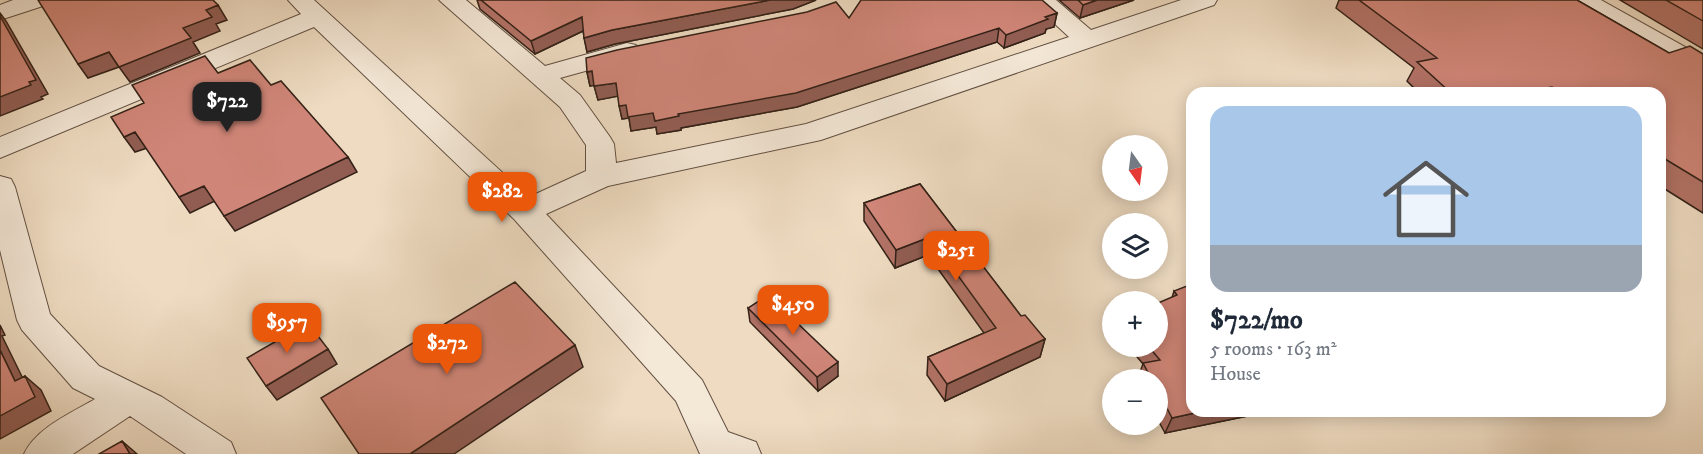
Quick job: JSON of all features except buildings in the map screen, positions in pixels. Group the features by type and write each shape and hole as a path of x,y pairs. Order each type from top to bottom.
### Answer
{"street":[{"path":"0,13 37,0"},
{"path":"1041,0 1088,41"},
{"path":"525,211 601,177 811,133 1205,0"},
{"path":"1583,0 1703,68"},
{"path":"458,1 570,101 595,134 602,155 601,177"},
{"path":"0,148 308,8 525,211 689,391 722,451"},
{"path":"542,75 646,47"},
{"path":"0,187 34,320 86,377 149,408 217,454"},
{"path":"43,454 81,426 128,398"}]}
